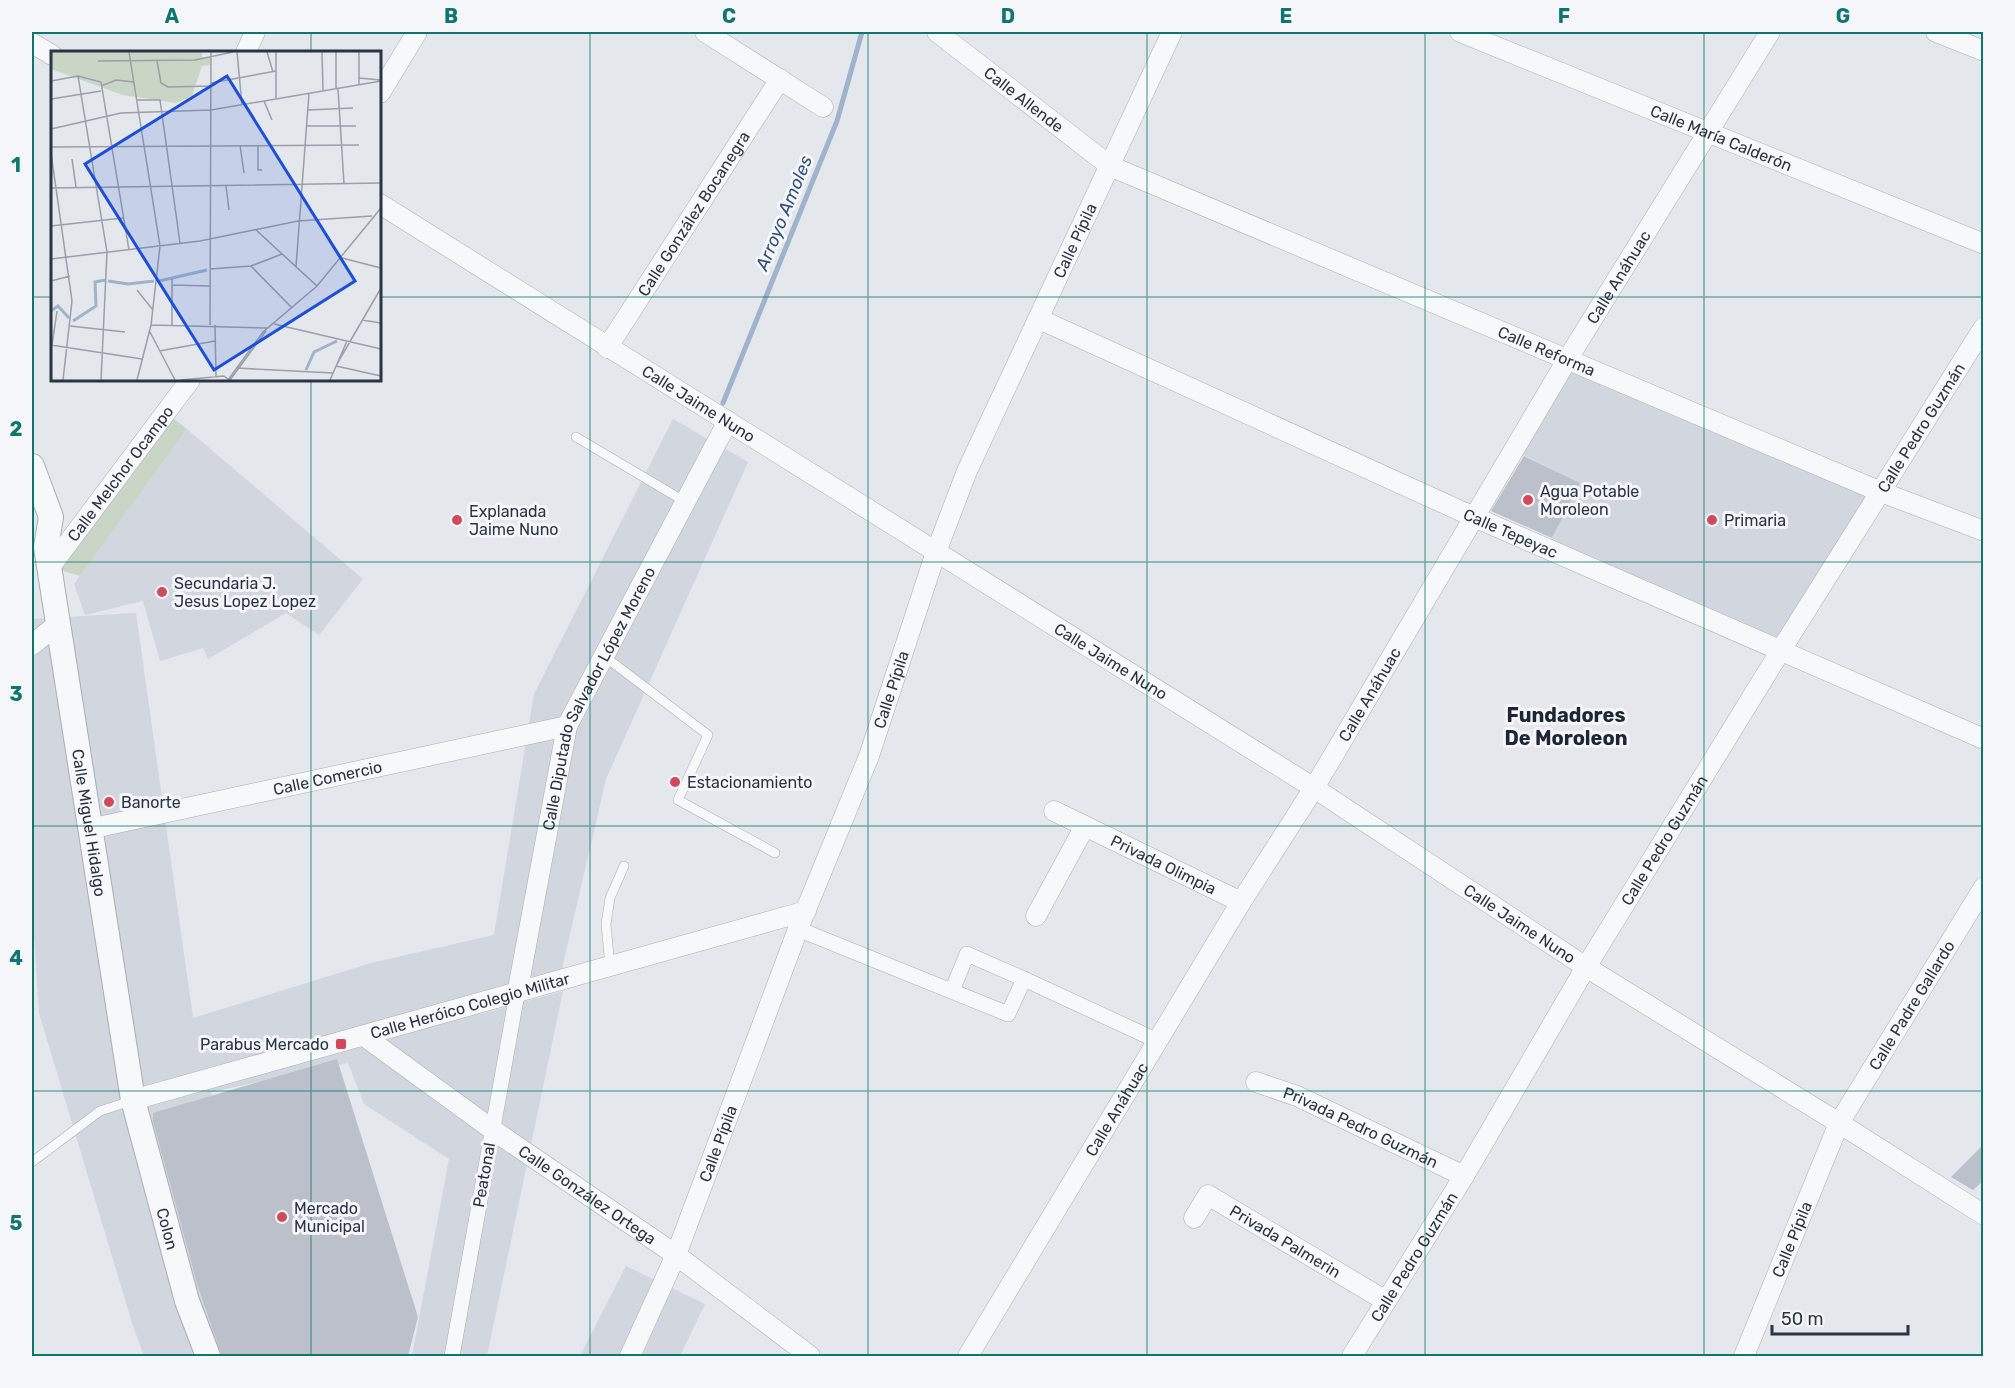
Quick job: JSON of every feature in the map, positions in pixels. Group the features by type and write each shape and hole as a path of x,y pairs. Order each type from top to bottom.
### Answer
{"street":[{"path":"246,51 255,32"},
{"path":"381,91 417,32"},
{"path":"705,32 824,107"},
{"name":"Calle Allende","path":"937,32 1110,166"},
{"name":"Calle Pípila","path":"630,1356 676,1255 802,920 869,756 936,552 967,471 1172,32"},
{"name":"Calle María Calderón","path":"1464,32 1983,244"},
{"name":"Calle Anáhuac","path":"968,1356 1241,902 1314,788 1568,360 1770,32"},
{"path":"1936,32 1983,51"},
{"path":"32,43 51,55"},
{"name":"Calle González Bocanegra","path":"607,348 780,79"},
{"name":"Calle Reforma","path":"1110,166 1881,492 1983,531"},
{"name":"Calle Jaime Nuno","path":"381,205 1314,788 1586,967 1983,1215"},
{"name":"Calle Tepeyac","path":"1039,319 1474,517 1983,739"},
{"name":"Calle Pedro Guzmán","path":"1352,1356 1464,1176 1586,967 1983,327"},
{"name":"Calle Melchor Ocampo","path":"43,549 189,381"},
{"name":"Calle Diputado Salvador López Moreno","path":"517,994 567,726 728,421"},
{"name":"Calle Miguel Hidalgo","path":"32,466 51,517 43,549 59,623 89,829 133,1100"},
{"path":"32,645 59,623"},
{"name":"Calle Comercio","path":"89,829 567,726"},
{"name":"Privada Olimpia","path":"1054,811 1241,902"},
{"path":"1036,916 1085,826"},
{"name":"Calle Padre Gallardo","path":"1839,1123 1983,887"},
{"path":"802,920 952,991 1008,1014 1024,979"},
{"name":"Calle Heróico Colegio Militar","path":"133,1100 610,967 802,920"},
{"path":"952,991 967,954 1158,1041"},
{"name":"Peatonal","path":"452,1356 517,994"},
{"name":"Calle González Ortega","path":"364,1036 493,1130 676,1255 810,1356"},
{"name":"Privada Pedro Guzmán","path":"1256,1082 1298,1096 1464,1176"},
{"name":"Colon","path":"133,1100 187,1301 208,1356"},
{"name":"Calle Pípila","path":"1744,1356 1839,1123"},
{"name":"Privada Palmerin","path":"1194,1218 1209,1195 1386,1301"}],"lane":[{"path":"576,437 684,501"},
{"path":"604,656 708,735 678,800 775,853"},
{"path":"610,967 606,924 610,898 624,866"},
{"path":"32,1162 100,1111 133,1100"}],"shaded area":[{"name":"Primaria","path":"1567,360 1881,492 1781,650 1547,548 1580,483 1514,450"},
{"path":"673,419 748,462 606,779 561,973 483,996 480,1014 563,991 487,1356 412,1356 449,1159 364,1104 348,1063 211,1092 277,1356 144,1356 39,1013 32,905 32,619 136,613 193,1018 371,963 494,935 534,694"},
{"path":"187,429 363,579 319,635 286,613 208,659 203,648 160,661 143,601 85,615 74,584"},
{"path":"626,1266 705,1304 680,1356 580,1356"}],"green space":[{"path":"165,412 187,429 80,576 50,567"}],"building":[{"name":"Agua Potable Moroleon","path":"1524,456 1580,483 1552,538 1491,511"},
{"name":"Mercado Municipal","path":"337,1059 418,1317 408,1356 222,1356 198,1287 153,1121 153,1113"},
{"path":"1983,1145 1983,1181 1973,1190 1951,1177"}],"waterway":[{"name":"Arroyo Amoles","path":"723,403 837,121 862,32"}],"place":[{"name":"Agua Potable Moroleon","path":"1528,500"},
{"name":"Explanada Jaime Nuno","path":"457,520"},
{"name":"Primaria","path":"1712,520"},
{"name":"Secundaria J. Jesus Lopez Lopez","path":"162,592"},
{"name":"Estacionamiento","path":"675,782"},
{"name":"Banorte","path":"109,802"},
{"name":"Parabus Mercado","path":"341,1044"},
{"name":"Mercado Municipal","path":"282,1217"}],"district":[{"name":"Fundadores De Moroleon","path":"1566,726"}]}
